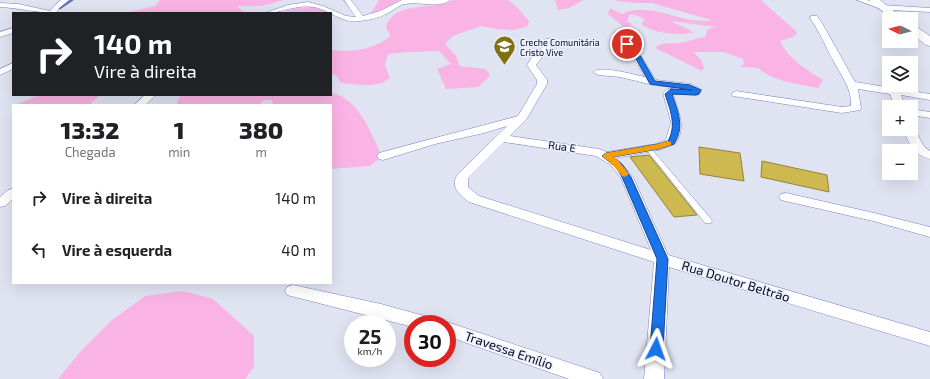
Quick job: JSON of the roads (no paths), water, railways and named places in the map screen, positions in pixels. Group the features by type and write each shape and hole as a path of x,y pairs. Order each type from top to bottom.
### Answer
{"main road":[{"path":"874,0 890,12"},
{"path":"918,33 930,42"}],"street":[{"path":"52,12 66,0"},
{"path":"347,0 360,19"},
{"path":"272,12 297,5 315,5 344,18 360,19 383,13 402,2 438,2 447,0"},
{"path":"860,0 885,8 930,10"},
{"path":"0,5 19,6 46,12"},
{"path":"736,94 842,110 856,108 857,102 853,85 832,50 824,31 814,18"},
{"path":"0,34 12,30"},
{"path":"618,34 638,58 653,82"},
{"path":"501,138 522,118 542,84 542,80 531,65 532,61 549,46 549,41"},
{"path":"0,72 12,66"},
{"path":"598,72 620,74 653,82 690,87 697,90 696,92 692,93 669,92 669,97 677,120 676,134 671,142 606,156"},
{"path":"853,85 882,89"},
{"path":"900,92 930,97"},
{"path":"140,104 150,96"},
{"path":"918,113 930,115"},
{"path":"384,156 432,141 484,130 522,118"},
{"path":"912,136 917,149 920,152 930,155"},
{"name":"Rua E","path":"501,138 587,150 606,156 619,166 627,177 662,259"},
{"name":"Rua Doutor Beltrão","path":"501,138 462,176 460,180 462,190 474,199 662,259 930,339"},
{"path":"0,203 12,194"},
{"path":"786,197 930,232"},
{"path":"654,379 662,259"},
{"path":"293,291 404,317"},
{"name":"Travessa Emílio","path":"456,333 593,379"}],"lane":[{"path":"648,148 708,220"}],"waterway":[{"path":"60,8 72,0"}],"place":[{"name":"Creche Comunitária Cristo Vive","path":"505,66"}]}
